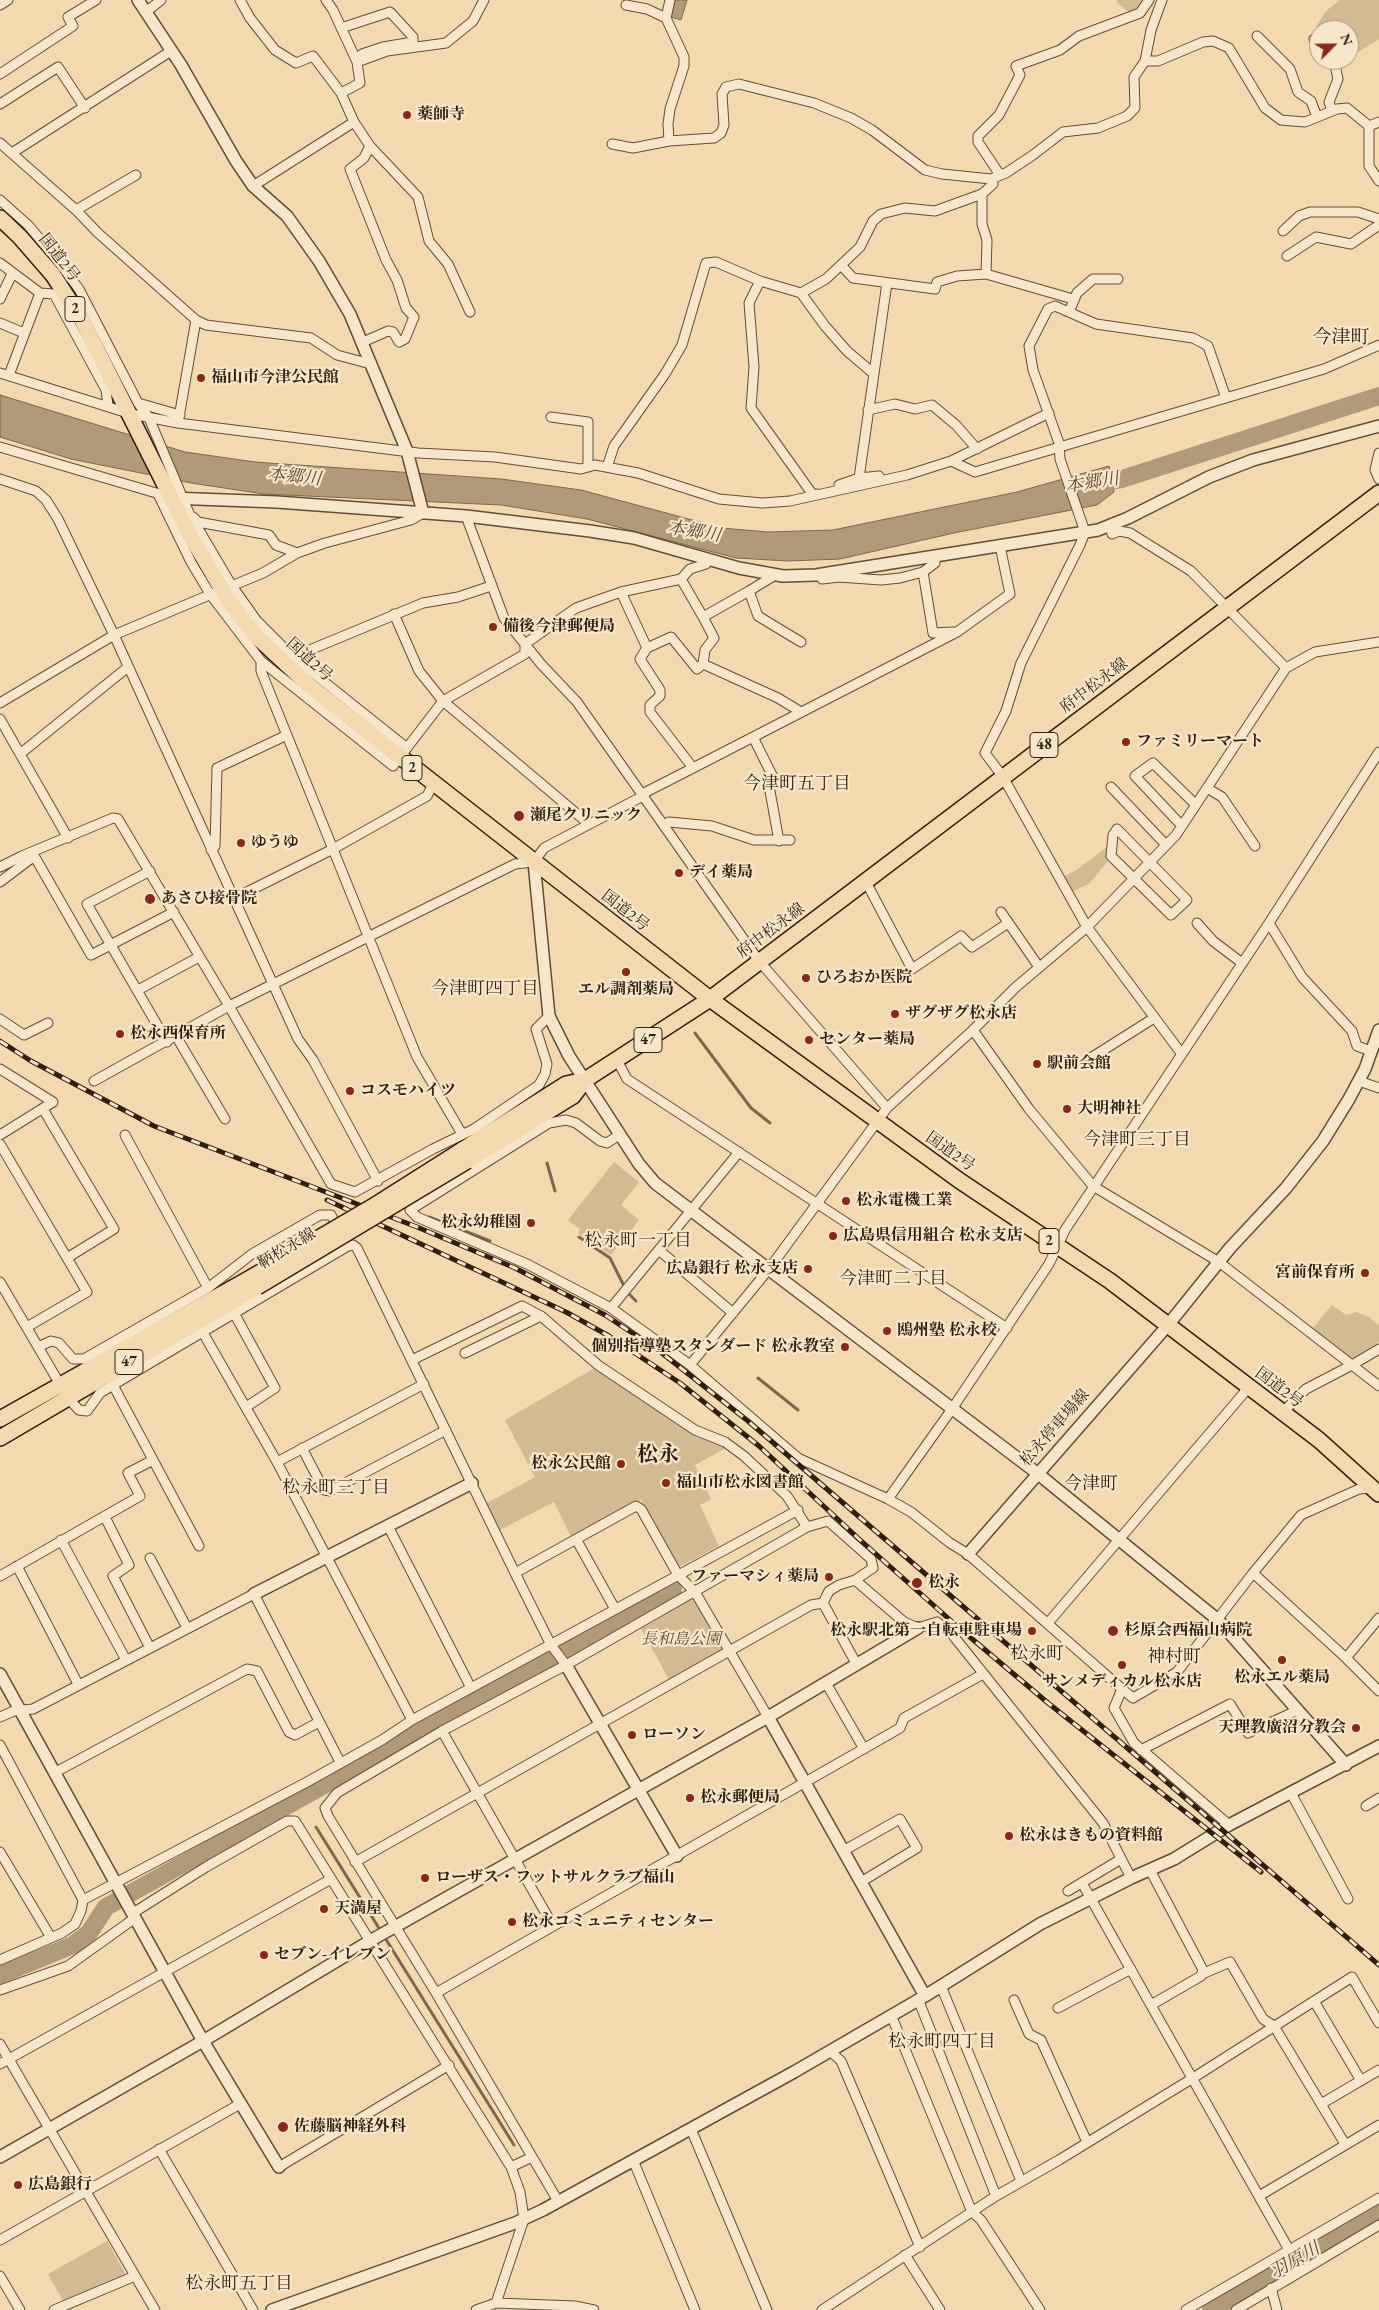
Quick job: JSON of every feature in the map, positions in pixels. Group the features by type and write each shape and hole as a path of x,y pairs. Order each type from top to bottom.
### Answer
{"main road":[{"name":"国道2号","path":"0,218 53,274 82,320 134,409 170,494 208,569 228,600 257,637 310,687 403,753 433,784 710,999 876,1121 1110,1281 1319,1440 1377,1490"},
{"name":"府中松永線","path":"710,999 759,960 866,882 1379,493"},
{"name":"鞆松永線","path":"0,1438 255,1282 372,1207 465,1155 566,1084 585,1080 710,999"},
{"name":"鞆松永線","path":"0,1419 61,1384 255,1282"}],"street":[{"path":"0,6 8,0"},
{"path":"0,74 73,26 68,17 96,0"},
{"path":"138,0 171,51 236,161 253,186 287,216 319,261 350,314 408,456 423,513"},
{"path":"146,12 161,0"},
{"path":"240,0 250,18 275,50 296,63 313,56 341,93 354,122 370,146 418,196 429,241 448,264 470,312"},
{"path":"326,0 357,62 360,83 341,93"},
{"path":"357,62 387,51 446,43 473,21 484,0"},
{"path":"669,140 668,124 670,109 684,66 684,57 666,18 670,0"},
{"path":"1000,175 978,142 978,136 999,115 1020,75 1016,66 1060,50 1079,36 1140,13 1149,0"},
{"path":"612,144 633,148 669,140 714,138 721,133 724,125 722,94 726,87 738,84 814,103 851,118 872,130 925,170 942,174 990,179 1033,155 1063,132 1098,128 1126,116 1135,108 1134,77 1145,61 1151,30 1162,0"},
{"path":"626,5 647,8 666,18"},
{"path":"341,28 390,12 412,37 413,42 383,46 362,54 357,62"},
{"path":"1257,36 1290,69 1298,92 1311,101 1317,117"},
{"path":"1145,61 1158,61 1203,42 1213,41 1229,48 1265,108 1281,120 1305,122 1332,111 1347,108 1369,126"},
{"path":"12,153 85,108 171,51"},
{"path":"0,104 58,67 85,108"},
{"path":"1332,111 1329,102 1338,79 1336,70"},
{"path":"253,186 354,122"},
{"path":"1369,126 1379,122"},
{"path":"1369,126 1369,166 1379,181"},
{"path":"0,144 76,210 98,233 196,320 206,325 311,338 337,355 367,363 370,362"},
{"path":"363,342 388,331 393,332 399,342 405,338 414,317 406,308 397,280 386,260 350,169 364,158 370,146"},
{"path":"76,210 136,175"},
{"path":"800,292 826,279 860,247 874,221 882,214 905,208 935,210 982,194 993,184 990,179"},
{"path":"982,194 982,224 987,240 986,274"},
{"path":"0,200 28,225 55,256 79,289 134,409 149,418 179,419"},
{"path":"1283,231 1299,216 1310,212 1358,212 1379,219"},
{"path":"1288,256 1316,237 1351,244 1379,225"},
{"path":"607,467 614,446 665,374 682,345 706,263 716,262 760,281 800,292 825,326 847,351 874,374"},
{"path":"0,263 12,274 40,292 54,294 106,390 108,406"},
{"path":"841,265 853,278 935,288 937,282 957,276 986,274 1073,299"},
{"path":"0,299 12,274"},
{"path":"1069,312 1073,299 1093,279 1118,279"},
{"path":"760,281 749,303 754,367 751,408 813,495"},
{"path":"859,478 887,283"},
{"path":"40,292 24,334 4,374 108,406 134,409 179,419 408,456 495,458 581,468 595,465 638,472 719,499 762,503 790,501 907,475 951,461 1049,413"},
{"path":"1181,1053 1087,927 1002,777 986,753 1006,711 1021,663 1085,532 1060,459 1059,443 1033,370 1029,346 1048,309 1056,306 1096,324 1193,338 1208,346 1226,398"},
{"path":"179,419 196,320"},
{"path":"0,323 24,334"},
{"path":"951,461 975,472 1324,369 1379,345"},
{"path":"868,410 895,404 915,409 932,405 956,425 977,449"},
{"path":"551,417 588,422 588,467"},
{"path":"149,418 190,562 261,661 393,766 443,701 524,654 525,644 576,608 621,592 681,579 690,569 706,564 709,560"},
{"path":"230,586 263,573 297,553 423,513 466,516 634,538 739,568 771,574 816,575 1098,530 1110,526 1209,477 1252,460 1379,426"},
{"path":"0,447 170,494 409,516"},
{"path":"1379,453 1375,470 1379,479"},
{"path":"813,495 859,478 907,475"},
{"path":"0,479 36,491 46,500 58,519 114,635 298,1039 313,1060 378,1181"},
{"path":"170,494 198,522 268,535 276,545 297,553"},
{"path":"188,513 230,586 257,621 290,658 403,753"},
{"path":"466,516 504,618 577,702 759,960 844,1062 887,1108"},
{"path":"1110,526 1112,534 1119,531 1130,533 1191,571 1286,668"},
{"path":"1000,546 1010,594 957,632 646,792 643,796 544,848 534,862 549,1016 569,1056 619,1135 655,1183 1037,1473 1218,1620 1346,1765"},
{"path":"816,575 818,580 839,577 881,580 900,578 923,572 935,563 934,556"},
{"path":"923,572 933,633 957,632"},
{"path":"703,617 772,577 771,574"},
{"path":"681,579 714,638 705,650 703,664 697,669 671,638 647,648 640,659 660,690 660,696 650,705 650,712 694,768"},
{"path":"290,658 423,603 458,597 491,586"},
{"path":"749,591 758,616 801,642"},
{"path":"621,592 647,648"},
{"path":"0,703 114,635 212,593"},
{"path":"394,614 419,671 443,701 588,824"},
{"path":"690,1365 769,1269 887,1108 973,1030 1016,987 1087,927 1166,845 1198,803 1286,668 1315,652 1379,642"},
{"path":"703,664 778,698 800,712"},
{"path":"20,754 128,667"},
{"path":"268,668 287,735 368,937 418,1057 462,1134"},
{"path":"0,719 68,838"},
{"path":"211,850 215,846 217,768 287,735"},
{"path":"754,737 773,777 768,780 779,841"},
{"path":"888,1499 1007,1328 1049,1264 1065,1230 1093,1186 1269,923 1379,752"},
{"path":"1182,826 1135,776 1153,763 1193,802 1198,803"},
{"path":"234,899 333,849 427,796 433,784"},
{"path":"1111,787 1166,845"},
{"path":"1207,788 1222,797 1256,846"},
{"path":"0,867 113,818 118,819 150,870 331,1184 355,1192 474,1129 539,1086 545,1074 547,1064 536,1029 549,1016"},
{"path":"664,826 669,822 712,826 754,840 790,840"},
{"path":"1118,829 1149,862 1187,900 1171,915 1111,856 1113,835 1118,829"},
{"path":"0,882 32,854"},
{"path":"32,854 91,955 174,912"},
{"path":"94,1081 272,983 514,864 534,862"},
{"path":"150,870 87,904 112,944 167,1042"},
{"path":"866,882 912,969 961,936 972,947 1008,923"},
{"path":"1001,912 1039,967"},
{"path":"1197,923 1213,941 1242,963"},
{"path":"1269,923 1302,977 1352,1031 1357,1046 1371,1051"},
{"path":"138,990 200,957"},
{"path":"1086,1062 1154,1018"},
{"path":"0,1019 24,1035 48,1023"},
{"path":"973,1030 1029,1109 1093,1186 1219,1262 1379,1386"},
{"name":"松永停車場線","path":"968,1554 1168,1325 1219,1262 1286,1188 1323,1141 1359,1080 1379,1030"},
{"path":"176,1036 225,1118"},
{"path":"617,1060 627,1079 808,1199 819,1203 1007,1328"},
{"path":"0,1069 53,1102 0,1135"},
{"path":"1359,1080 1379,1088"},
{"path":"856,1106 872,1092"},
{"path":"43,1108 114,1229 67,1258"},
{"path":"410,1210 549,1123 566,1120 576,1123 600,1141 607,1143 619,1135"},
{"path":"125,1135 208,1288"},
{"path":"0,1144 87,1292 27,1327"},
{"path":"611,1308 692,1212 739,1152"},
{"path":"390,1174 410,1210 417,1217 527,1264 611,1308 690,1365 798,1458 888,1499 911,1512 950,1543 968,1554 1134,1698 1177,1672 1253,1573 1302,1515 1358,1489 1377,1490"},
{"path":"38,1347 51,1341 60,1342 66,1353 73,1359 84,1359 208,1288 252,1254 320,1215 331,1215 348,1246"},
{"path":"0,1282 68,1398 79,1410 87,1411 100,1393 202,1331 348,1246 353,1245 357,1248 551,1645 566,1665 677,1856"},
{"path":"660,1251 733,1313"},
{"path":"412,1360 522,1306 541,1316 598,1365 695,1430 725,1442 744,1456 774,1482 798,1510 807,1527"},
{"path":"234,1313 275,1388 246,1408"},
{"path":"465,1353 541,1316"},
{"path":"202,1331 277,1462 325,1558 412,1720"},
{"path":"1283,1412 1306,1389 1379,1349"},
{"path":"277,1462 424,1384"},
{"path":"113,1385 199,1546"},
{"path":"1048,1623 1249,1387"},
{"path":"302,1448 324,1490 330,1491 446,1430"},
{"path":"0,1576 140,1496 128,1473 153,1460"},
{"path":"0,1717 14,1711 33,1709 78,1684 472,1483"},
{"path":"515,1573 636,1506 641,1508 678,1575 695,1592 730,1650 844,1851 922,1998 996,2196"},
{"path":"83,1900 118,1886 382,1740 412,1720 798,1510"},
{"path":"105,1517 129,1565 113,1576 150,1648"},
{"path":"355,1862 730,1650 811,1605 823,1602 829,1591 839,1585 855,1580 873,1568 871,1559 828,1521 807,1527 566,1665 442,1731 337,1793 325,1808 391,1929 436,1993 558,2201"},
{"path":"388,1526 471,1688"},
{"path":"576,1539 615,1609"},
{"path":"61,1540 126,1660"},
{"path":"150,1558 187,1628"},
{"path":"17,1566 78,1684"},
{"path":"1253,1573 1346,1658 1379,1692"},
{"path":"855,1580 904,1622 918,1628"},
{"path":"254,1594 340,1762"},
{"path":"823,1602 857,1665"},
{"path":"1346,1658 1379,1618"},
{"path":"0,2157 203,2041 372,1939 768,1717 918,1628 937,1622 951,1633 1103,1823 1131,1878"},
{"path":"54,1772 247,1669 257,1671 288,1732 295,1735 319,1722"},
{"path":"0,1674 203,2041 279,2167 449,2065"},
{"path":"436,1993 805,1784 900,1728 904,1718 983,1674"},
{"path":"826,1683 864,1749"},
{"path":"1122,1689 1114,1708 1134,1743 1229,1825"},
{"path":"1141,1750 1230,1704 1248,1733 1298,1710"},
{"path":"442,1731 553,1926"},
{"path":"0,1745 83,1900 75,1924 62,1933 50,1936 1,1958"},
{"path":"272,2310 524,2219 830,2051 922,1998 1040,1924 1131,1878 1174,1859 1229,1825 1379,1746"},
{"path":"1291,1793 1348,1899"},
{"path":"1366,1806 1379,1798"},
{"path":"844,1851 900,1819 917,1848 861,1882"},
{"path":"0,1990 68,1966 133,1913 206,1867 287,1820 295,1821 331,1879 372,1939 511,2167 520,2192 524,2219 496,2303"},
{"path":"0,1852 50,1936"},
{"path":"1068,1891 1121,1859"},
{"path":"1150,1870 1203,1970 1202,1974"},
{"path":"0,2064 166,1973 331,1879"},
{"path":"1082,1883 1301,2271"},
{"path":"1152,2005 1202,1976 1202,1974 1230,1962 1263,2019 1274,2026 1345,2144"},
{"path":"1058,2008 1132,1969"},
{"path":"822,2310 996,2196 1193,2078 1352,1977 1379,2023"},
{"path":"941,1986 1021,2181"},
{"path":"1014,2000 1029,2034 1041,2040 1087,2142"},
{"path":"1314,2001 1360,2079"},
{"path":"891,2015 972,2212 981,2220 1040,2310"},
{"path":"0,2044 155,2310"},
{"path":"830,2051 841,2061 920,2247"},
{"path":"1321,2104 1360,2079 1379,2070"},
{"path":"0,2240 240,2104"},
{"path":"1259,2196 1379,2125"},
{"path":"691,2129 767,2310"},
{"path":"159,2149 253,2310"},
{"path":"511,2167 532,2157"},
{"path":"633,2160 695,2310"},
{"path":"1186,2310 1288,2249 1379,2198"},
{"path":"1236,2310 1379,2225"},
{"path":"905,2255 940,2310"},
{"path":"0,2276 20,2310"},
{"path":"54,2310 135,2276"},
{"path":"1271,2288 1277,2310"},
{"path":"480,2310 496,2303 575,2306 594,2310"}],"green space":[{"path":"1117,0 1143,0 1139,8 1129,12 1118,4"},
{"path":"1340,0 1379,0 1379,39 1359,52 1359,20 1320,20 1326,11"},
{"path":"1107,847 1107,862 1089,884 1071,892 1063,877 1078,869"},
{"path":"614,1162 639,1182 621,1205 639,1220 611,1255 578,1233 580,1229 568,1220"},
{"path":"1332,1305 1346,1315 1357,1312 1369,1317 1379,1326 1379,1342 1351,1359 1312,1329"},
{"path":"595,1368 696,1436 728,1447 695,1465 711,1499 700,1505 719,1546 679,1567 641,1499 571,1537 554,1502 500,1530 487,1503 535,1477 505,1420"},
{"name":"長和島公園","path":"694,1597 726,1649 670,1681 641,1629"},
{"path":"107,2241 126,2275 63,2301 48,2274"}],"water":[{"path":"675,0 687,0 681,20 671,17"},
{"path":"0,395 185,452 255,462 501,479 581,490 722,528 768,532 833,530 1017,492 1109,466 1114,492 1097,505 954,533 840,559 788,561 736,558 587,519 501,505 264,494 191,483 71,459 0,437"}],"waterway":[{"name":"本郷川","path":"1088,484 1122,479 1379,396"},
{"path":"695,1033 751,1108 770,1123"},
{"path":"547,1163 555,1191"},
{"path":"429,1217 490,1241"},
{"path":"579,1237 610,1258 623,1284"},
{"path":"628,1293 636,1301"},
{"path":"758,1378 798,1410"},
{"path":"0,1975 73,1945 89,1933 106,1907 673,1590"},
{"path":"316,1827 514,2145"},
{"name":"羽原川","path":"1211,2310 1379,2213"}],"railway":[{"path":"0,1041 31,1061 154,1126 417,1227 515,1268 605,1315 658,1350 748,1421 1379,1965"},
{"path":"327,1200 566,1312 609,1336 680,1383 759,1446 859,1539 958,1627 1048,1703 1261,1872"}],"place":[{"name":"薬師寺","path":"407,115"},
{"name":"福山市今津公民館","path":"201,378"},
{"name":"備後今津郵便局","path":"493,627"},
{"name":"ファミリーマート","path":"1126,742"},
{"name":"瀬尾クリニック","path":"519,816"},
{"name":"ゆうゆ","path":"241,843"},
{"name":"デイ薬局","path":"679,873"},
{"name":"あさひ接骨院","path":"150,899"},
{"name":"エル調剤薬局","path":"626,972"},
{"name":"ひろおか医院","path":"806,978"},
{"name":"ザグザグ松永店","path":"895,1014"},
{"name":"松永西保育所","path":"120,1034"},
{"name":"センター薬局","path":"809,1040"},
{"name":"駅前会館","path":"1037,1064"},
{"name":"コスモハイツ","path":"350,1091"},
{"name":"大明神社","path":"1067,1109"},
{"name":"松永電機工業","path":"846,1201"},
{"name":"松永幼稚園","path":"531,1223"},
{"name":"広島県信用組合 松永支店","path":"833,1236"},
{"name":"広島銀行 松永支店","path":"808,1269"},
{"name":"宮前保育所","path":"1365,1273"},
{"name":"鴎州塾 松永校","path":"887,1331"},
{"name":"個別指導塾スタンダード 松永教室","path":"845,1347"},
{"name":"松永公民館","path":"621,1464"},
{"name":"福山市松永図書館","path":"666,1483"},
{"name":"ファーマシィ薬局","path":"829,1577"},
{"name":"松永","path":"917,1583"},
{"name":"松永駅北第一自転車駐車場","path":"1032,1631"},
{"name":"杉原会西福山病院","path":"1113,1631"},
{"name":"松永エル薬局","path":"1282,1660"},
{"name":"サンメディカル松永店","path":"1122,1665"},
{"name":"天理教廣沼分教会","path":"1356,1728"},
{"name":"ローソン","path":"632,1735"},
{"name":"松永郵便局","path":"690,1798"},
{"name":"松永はきもの資料館","path":"1009,1836"},
{"name":"ローザス・フットサルクラブ福山","path":"425,1878"},
{"name":"天満屋","path":"324,1909"},
{"name":"松永コミュニティセンター","path":"512,1922"},
{"name":"セブン-イレブン","path":"264,1955"},
{"name":"佐藤脳神経外科","path":"283,2127"},
{"name":"広島銀行","path":"18,2185"}],"district":[{"name":"今津町","path":"1341,338"},
{"name":"今津町五丁目","path":"797,784"},
{"name":"今津町四丁目","path":"485,989"},
{"name":"今津町三丁目","path":"1137,1140"},
{"name":"松永町一丁目","path":"638,1241"},
{"name":"今津町二丁目","path":"893,1279"},
{"name":"松永","path":"658,1455"},
{"name":"今津町","path":"1091,1484"},
{"name":"松永町三丁目","path":"336,1488"},
{"name":"松永町","path":"1037,1654"},
{"name":"神村町","path":"1174,1657"},
{"name":"松永町四丁目","path":"942,2042"},
{"name":"松永町五丁目","path":"239,2284"}]}
